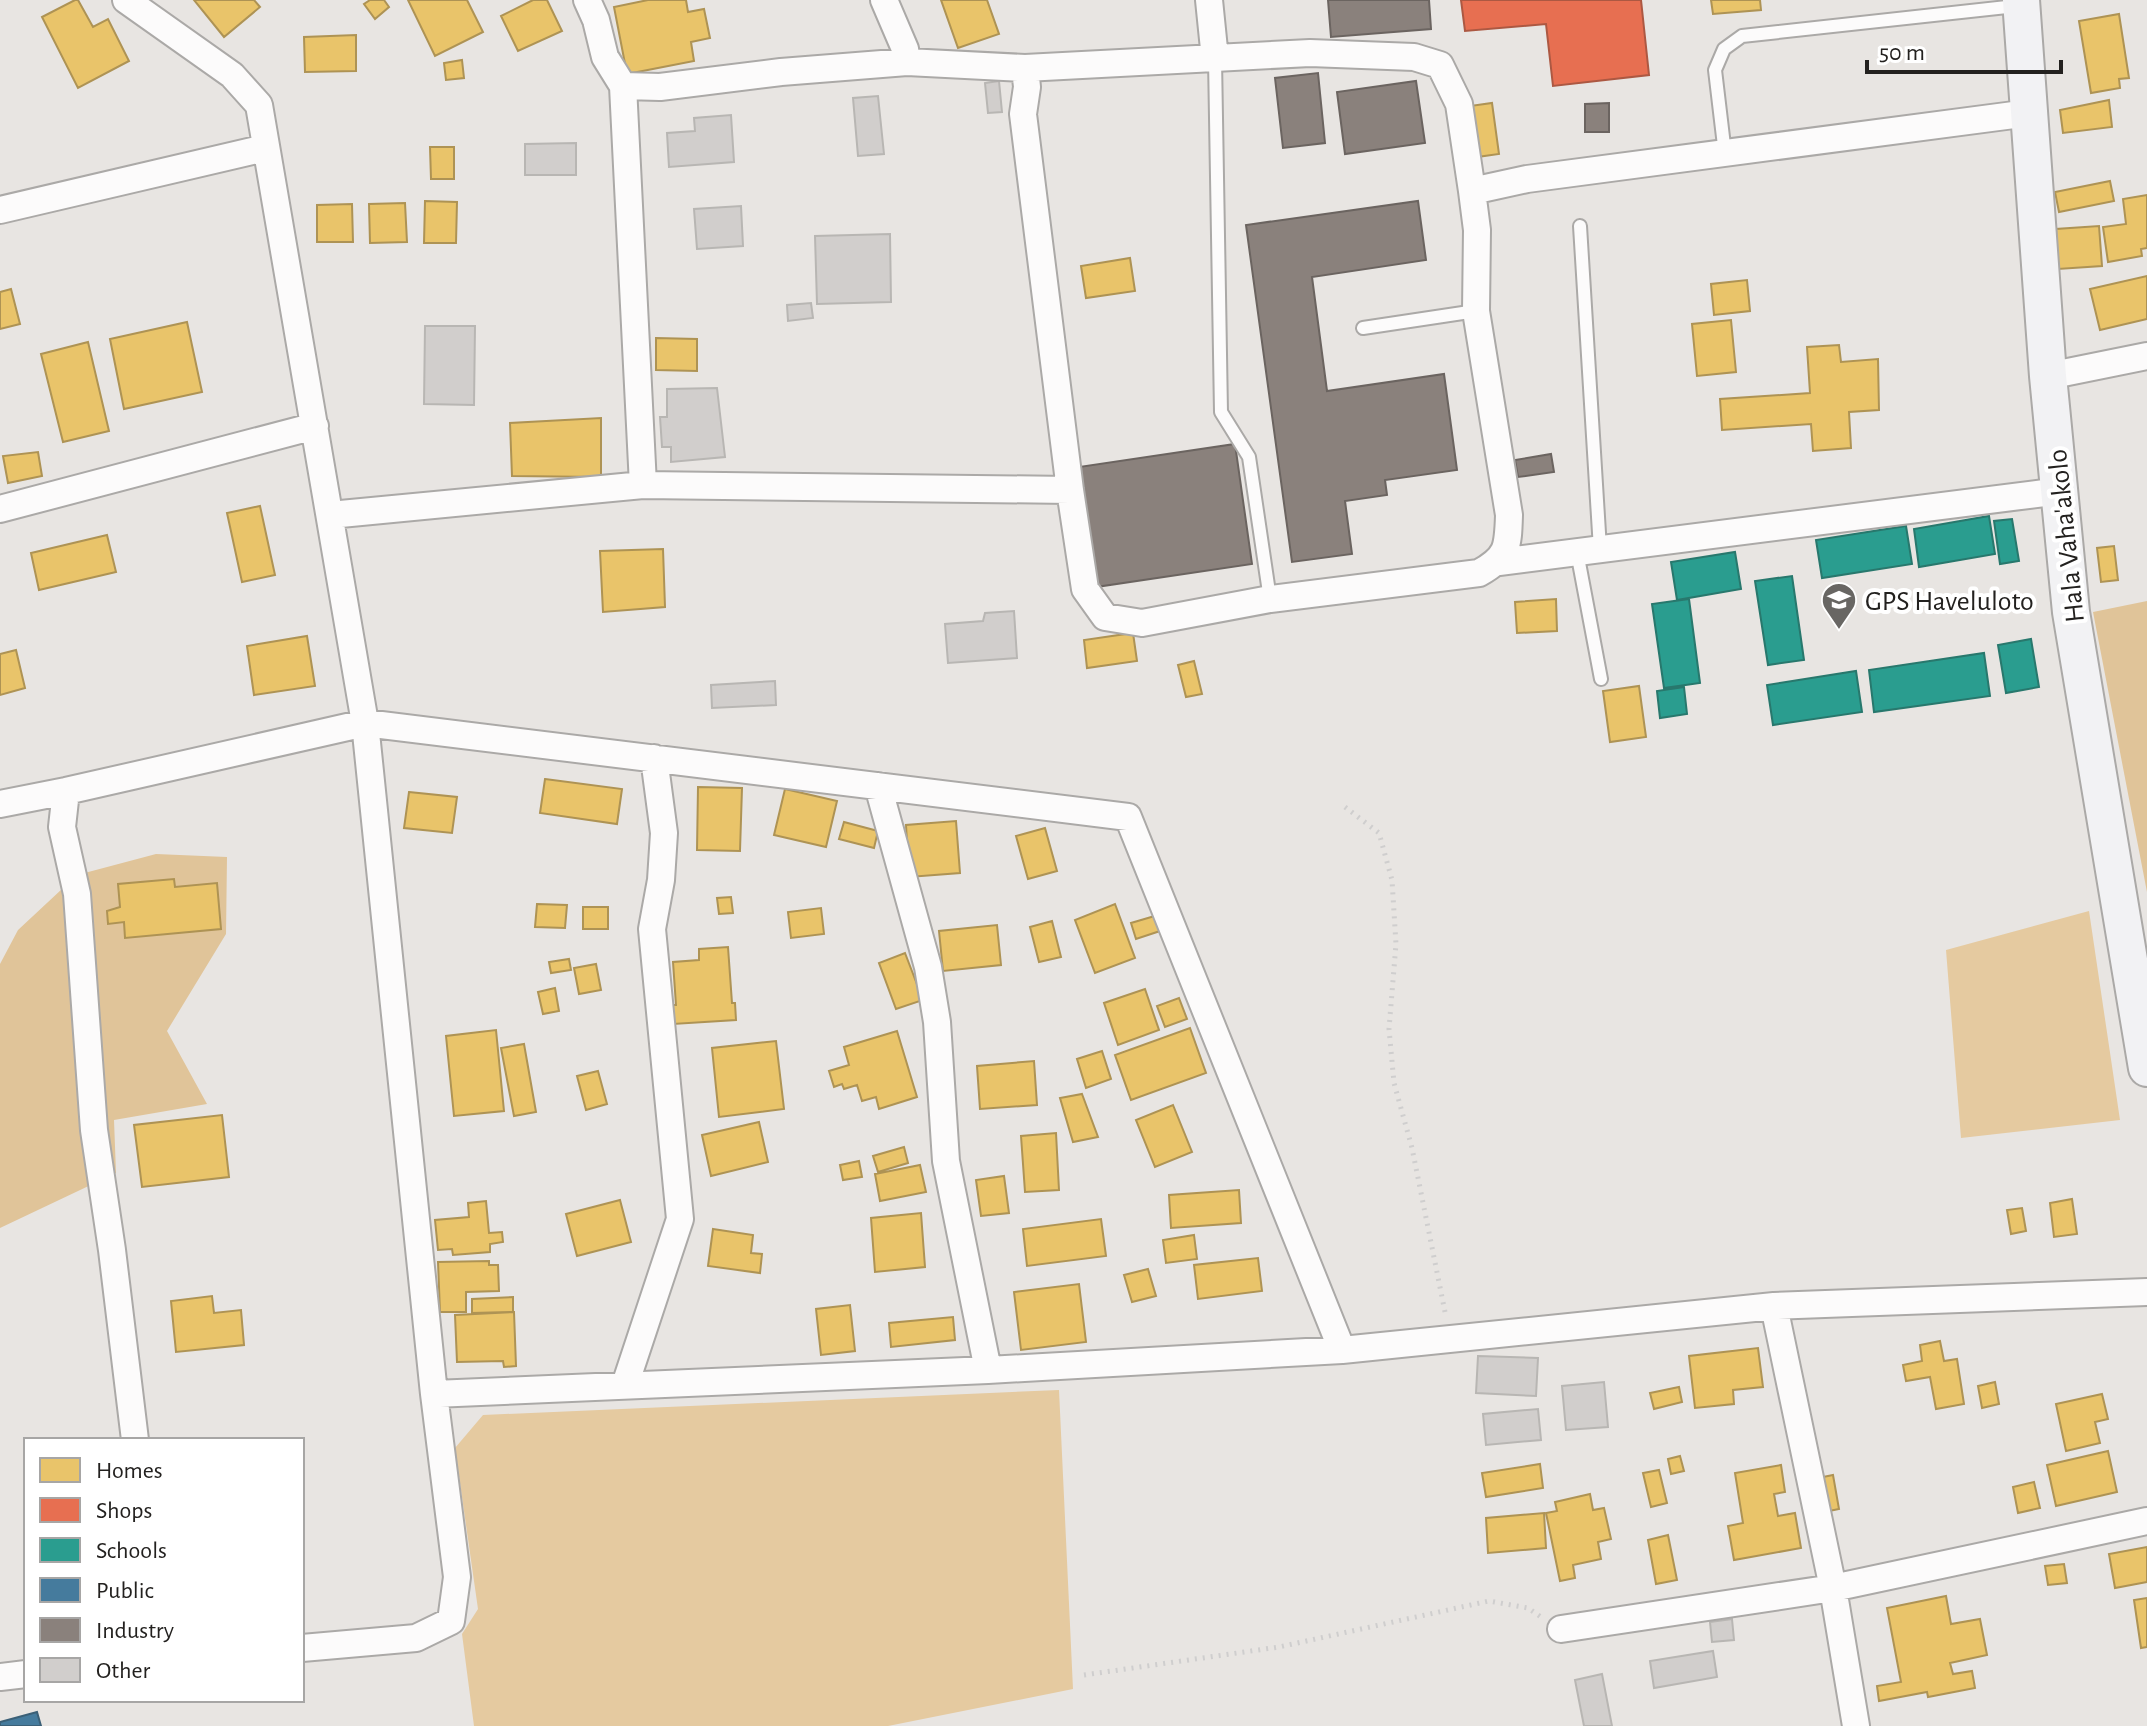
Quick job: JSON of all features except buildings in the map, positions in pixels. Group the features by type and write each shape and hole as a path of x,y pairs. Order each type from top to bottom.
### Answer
{"main road":[{"name":"Hala Vaha'akolo","path":"2021,3 2048,376 2071,612 2137,952 2147,1068"}],"street":[{"path":"126,0 232,75 259,105 365,723 434,1394 457,1577 451,1621 416,1638 304,1648"},
{"path":"587,0 596,20 605,57 623,86 643,485"},
{"path":"884,0 905,49 907,62"},
{"path":"1209,0 1215,59"},
{"path":"623,86 660,87 781,72 907,62 1025,68 1310,53 1414,57 1440,65 1459,104 1477,230 1476,311 1509,515 1508,540 1499,562"},
{"path":"1025,68 1027,87 1023,114 1070,490 1085,589 1105,617 1142,623 1270,599 1479,573 1499,562 2060,491"},
{"path":"1472,191 1527,179 2029,113"},
{"path":"0,210 265,148"},
{"path":"2048,376 2147,356"},
{"path":"0,509 315,426"},
{"path":"330,515 643,485 1070,490"},
{"path":"0,804 365,723 1128,817 1342,1350"},
{"path":"625,1385 680,1219 652,929 661,880 664,833 654,758"},
{"path":"878,786 928,967 937,1022 946,1161 988,1370"},
{"path":"66,791 62,827 77,894 94,1130 135,1438"},
{"path":"434,1394 988,1370 1342,1350 1774,1306 2147,1292"},
{"path":"1774,1306 1833,1588 1856,1726"},
{"path":"1561,1629 1833,1588 2147,1521"},
{"path":"0,1677 24,1674"}],"lane":[{"path":"1725,154 1715,70 1724,49 1742,36 2021,3"},
{"path":"1215,59 1221,412 1249,457 1270,599"},
{"path":"1580,226 1588,550 1601,679"},
{"path":"1363,328 1476,311"}],"path":[{"path":"1345,807 1379,833 1392,880 1396,944 1389,1029 1394,1083 1412,1148 1434,1272 1451,1339"},
{"path":"1084,1675 1279,1647 1489,1601 1528,1608 1561,1629"}],"shaded area":[{"path":"2147,601 2147,892 2093,612"},
{"path":"156,854 227,857 226,934 167,1031 207,1104 114,1120 116,1173 0,1228 0,964 18,930 77,875"},
{"path":"2089,911 2120,1120 1961,1138 1946,950"},
{"path":"1059,1390 1073,1689 888,1726 474,1726 462,1634 478,1609 455,1448 483,1415"}],"place":[{"name":"GPS Haveluloto","path":"1839,631"}]}
